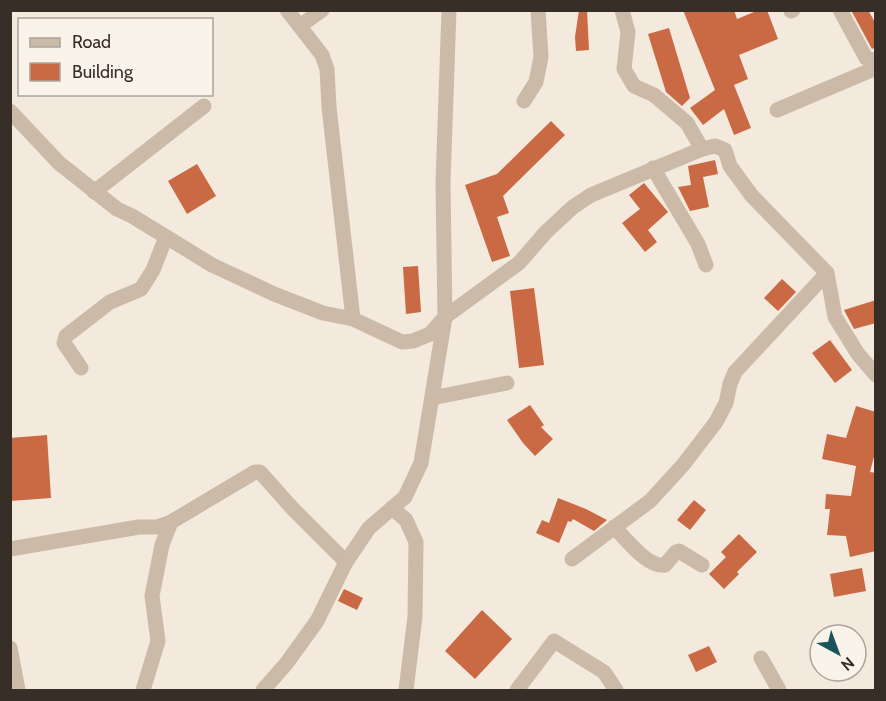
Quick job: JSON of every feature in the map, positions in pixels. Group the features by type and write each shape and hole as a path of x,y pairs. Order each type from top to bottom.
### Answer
{"street":[{"path":"287,10 322,55 327,69 329,107 353,319"},
{"path":"300,26 322,10"},
{"path":"263,690 286,664 317,621 346,562 369,528 405,497 421,463 445,317 443,183 449,10"},
{"path":"524,101 536,82 541,57 538,10"},
{"path":"622,10 628,32 624,69 634,86 654,95 687,123 702,149"},
{"path":"840,10 866,57 876,61"},
{"path":"777,111 876,68"},
{"path":"94,192 204,106"},
{"path":"10,111 59,163 94,192 117,209 212,265 274,294 323,313 353,319 402,342 413,342 430,334 445,317 519,263 546,232 573,207 591,195 652,168 715,146 725,150 730,166 752,196 827,273 835,317 858,354 876,375"},
{"path":"652,168 698,244 706,265"},
{"path":"81,368 64,343 66,336 110,302 141,289 153,270 166,237"},
{"path":"572,559 650,501 683,465 716,422 726,402 735,372 827,273"},
{"path":"432,398 507,383"},
{"path":"10,549 140,527 157,527 171,522 255,472 260,472 346,562"},
{"path":"392,508 406,520 416,542 415,617 406,690"},
{"path":"143,690 158,641 152,596 162,544 171,522"},
{"path":"614,527 650,562 658,566 665,565 676,552 680,551 702,565"},
{"path":"517,690 554,641 604,672 616,690"},
{"path":"10,648 18,690"},
{"path":"761,658 779,690"}],"building":[{"path":"579,10 587,10 589,50 576,51 575,37"},
{"path":"683,10 734,10 737,19 759,10 767,10 778,39 739,55 748,79 734,85 751,128 734,135 724,109 703,125 690,108 715,90"},
{"path":"851,10 868,10 876,24 876,47 872,49"},
{"path":"669,28 690,98 682,106 666,92 648,34"},
{"path":"551,121 565,135 503,196 509,213 497,217 510,256 492,262 465,185 497,174"},
{"path":"715,160 718,174 703,177 709,207 690,211 678,187 691,185 688,166"},
{"path":"197,164 216,196 187,214 168,181"},
{"path":"644,183 668,212 648,230 657,242 645,252 622,223 640,209 629,195"},
{"path":"418,266 421,312 406,314 403,267"},
{"path":"782,279 796,292 778,311 764,298"},
{"path":"534,288 544,365 519,368 510,291"},
{"path":"876,300 876,323 854,329 844,310"},
{"path":"830,340 852,370 835,383 812,353"},
{"path":"530,405 544,425 541,427 553,439 535,456 507,420"},
{"path":"856,406 876,412 876,449 870,472 876,473 876,551 850,557 846,536 827,535 830,509 825,509 826,494 851,496 856,466 822,459 827,434 846,438"},
{"path":"47,435 51,498 10,501 10,438"},
{"path":"558,498 607,520 594,531 573,519 571,522 568,521 559,543 536,533 542,520 549,523"},
{"path":"694,500 706,510 690,530 677,520"},
{"path":"739,534 757,552 724,589 709,574 726,557 721,552"},
{"path":"862,568 866,591 834,597 830,574"},
{"path":"344,589 363,598 357,610 338,601"},
{"path":"482,610 512,639 475,679 445,651"},
{"path":"709,646 717,662 696,672 688,655"}]}
